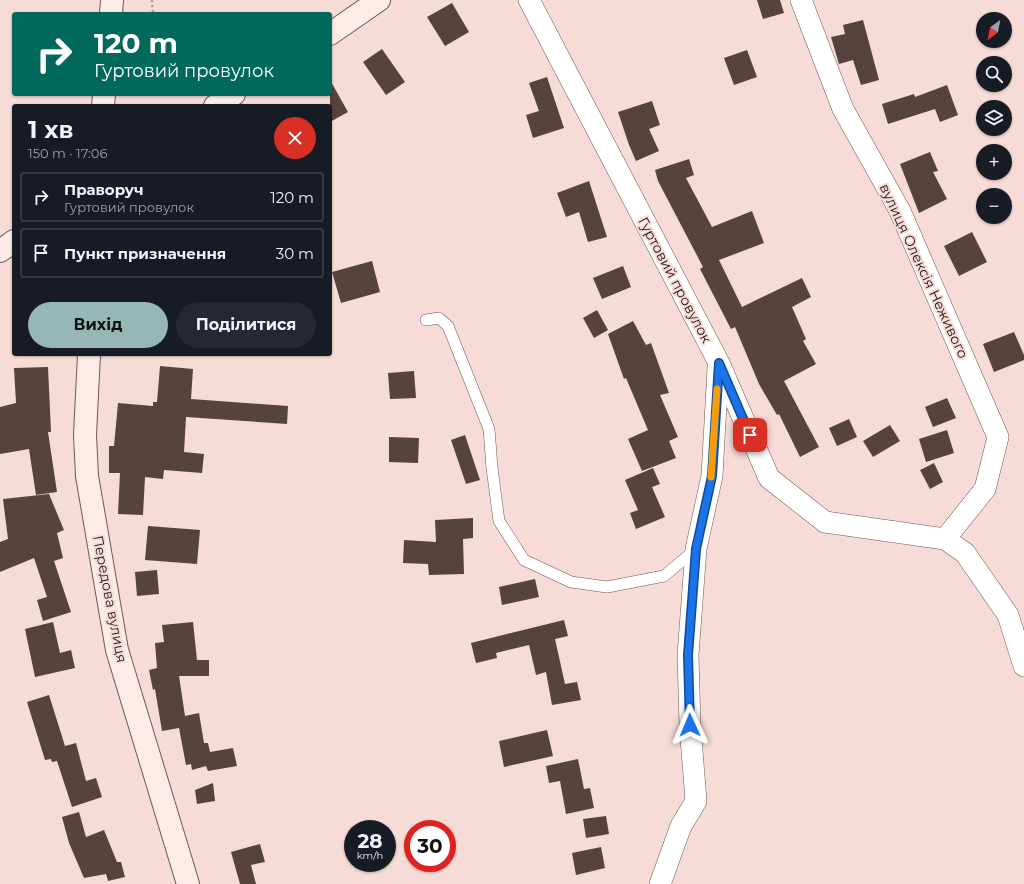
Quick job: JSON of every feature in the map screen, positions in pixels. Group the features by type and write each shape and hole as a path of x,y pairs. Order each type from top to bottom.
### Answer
{"street":[{"path":"111,12 112,0"},
{"path":"332,33 379,0"},
{"name":"Гуртовий провулок","path":"529,0 719,363 769,478 826,522 945,539"},
{"name":"вулиця Олексія Неживого","path":"801,0 843,109 900,211 998,437 984,489 945,539"},
{"path":"218,104 231,96"},
{"path":"0,252 12,243"},
{"path":"0,252 12,254"},
{"name":"Передова вулиця","path":"88,356 85,435 87,476 117,650 188,884"},
{"path":"660,884 681,826 696,801 690,725 688,655 696,549 712,476 719,363"},
{"path":"945,539 965,553 1008,614 1024,666"}],"lane":[{"path":"426,320 439,318 448,326 472,382 489,429 492,468 499,521 524,560 571,582 607,588 664,576 696,549"}],"path":[{"path":"152,0 153,12"}],"building":[{"path":"757,0 780,0 784,13 763,19"},
{"path":"452,3 469,32 445,46 427,17"},
{"path":"863,20 879,80 861,85 853,60 839,64 831,37 845,34 843,25"},
{"path":"382,49 405,82 386,95 363,62"},
{"path":"747,50 757,77 734,85 724,58"},
{"path":"547,77 564,128 533,138 526,115 539,111 529,83"},
{"path":"332,84 348,112 332,121 332,104 330,104 330,96 332,96"},
{"path":"947,85 958,115 940,122 935,109 888,124 882,104 914,94 915,97"},
{"path":"652,101 660,125 649,129 659,151 636,161 618,112"},
{"path":"930,152 938,171 933,172 947,199 919,213 900,164"},
{"path":"689,159 694,175 686,178 712,227 752,211 764,243 719,260 742,307 802,278 811,297 792,307 806,339 803,341 816,364 784,381 819,447 800,457 779,414 777,415 759,384 735,327 731,329 700,269 703,267 658,181 655,170"},
{"path":"589,181 607,237 588,242 579,212 566,217 557,193"},
{"path":"972,232 987,262 959,276 944,246"},
{"path":"372,261 380,292 341,303 332,272"},
{"path":"623,266 631,287 602,299 593,278"},
{"path":"597,310 608,330 594,338 583,318"},
{"path":"633,321 646,345 651,343 669,393 660,395 678,437 669,441 676,458 642,471 628,439 648,430 626,378 624,379 608,334"},
{"path":"1014,332 1024,355 1024,360 994,372 983,344"},
{"path":"160,366 193,369 191,399 288,406 287,424 186,417 184,452 204,454 202,473 164,470 163,479 145,477 143,515 118,514 120,473 109,473 109,446 114,446 118,403 153,406 153,402 157,402"},
{"path":"48,367 51,432 48,432 57,492 36,495 29,449 0,454 0,407 16,403 14,368"},
{"path":"414,371 416,398 390,399 388,373"},
{"path":"947,398 956,418 933,427 925,407"},
{"path":"849,419 857,437 837,446 829,428"},
{"path":"890,425 900,441 873,457 863,441"},
{"path":"947,430 954,453 926,462 919,439"},
{"path":"465,435 480,480 466,484 451,440"},
{"path":"389,437 419,438 418,463 389,462"},
{"path":"934,463 943,482 930,489 920,470"},
{"path":"653,468 660,484 652,487 665,517 636,529 630,513 638,510 625,480"},
{"path":"49,494 64,530 57,533 63,558 54,561 71,612 43,621 37,600 47,597 34,558 0,572 0,542 8,539 3,499"},
{"path":"473,518 473,538 463,539 464,574 429,575 428,564 403,563 404,540 436,542 435,520"},
{"path":"148,526 200,530 197,564 145,560"},
{"path":"157,570 159,594 137,596 135,572"},
{"path":"535,579 539,597 502,605 499,587"},
{"path":"564,620 568,636 555,639 565,684 577,682 581,700 552,705 546,672 536,675 529,645 496,653 497,658 476,663 471,643"},
{"path":"53,622 60,653 71,650 75,668 35,677 25,629"},
{"path":"193,622 197,660 209,660 209,676 179,676 185,716 199,713 204,743 208,743 210,752 233,748 237,766 208,771 206,766 192,770 191,764 186,765 179,728 162,731 155,689 153,690 149,670 157,668 155,643 164,642 162,625"},
{"path":"49,695 65,746 76,743 86,781 96,778 102,797 72,807 57,761 52,762 51,759 45,760 27,702"},
{"path":"547,730 553,756 504,767 499,741"},
{"path":"578,759 584,789 590,788 594,808 566,814 560,781 549,783 546,766"},
{"path":"213,783 215,801 197,804 195,790"},
{"path":"79,812 86,837 104,830 117,862 121,862 125,877 108,881 106,874 84,878 69,843 62,817"},
{"path":"606,816 609,834 586,838 583,819"},
{"path":"260,844 265,862 251,865 256,884 240,884 231,852"},
{"path":"601,847 605,868 576,875 572,853"}],"slow traffic":[{"path":"711,477 717,389"}],"route":[{"path":"690,725 688,655 696,549 712,476 719,363 750,435"}]}
